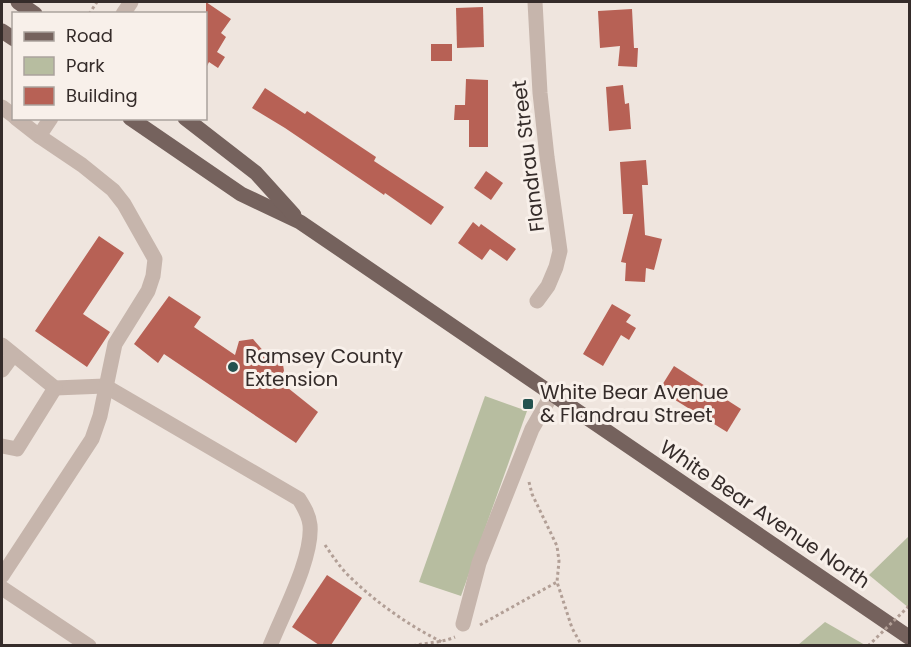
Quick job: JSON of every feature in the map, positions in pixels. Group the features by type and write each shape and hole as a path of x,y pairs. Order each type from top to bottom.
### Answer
{"main road":[{"path":"18,2 33,12"},
{"name":"White Bear Avenue North","path":"133,120 241,194 300,222 909,638"},
{"name":"White Bear Avenue North","path":"188,120 256,173 300,222"}],"street":[{"name":"Flandrau Street","path":"535,2 542,115 560,251 548,286 537,301"},
{"path":"2,576 89,446 97,426 115,344 148,291 153,276 154,259 124,204 113,190 19,120"},
{"path":"39,136 50,120"},
{"path":"2,370 7,350 55,388 105,386 299,499 306,510 310,524 308,550 270,645"},
{"path":"2,446 17,449 55,388"},
{"path":"467,629 479,563 532,429 552,394"},
{"path":"2,588 89,645"}],"path":[{"path":"528,479 532,494 557,546 559,561 557,582 572,628 582,645"},
{"path":"310,524 347,574 385,607 442,642"},
{"path":"413,645 442,642 557,582"},
{"path":"868,645 909,605"}],"green space":[{"path":"485,396 527,411 461,596 419,582"},
{"path":"909,536 909,608 869,575"},
{"path":"825,622 865,645 798,645"}],"building":[{"path":"206,2 231,19 221,33 226,37 217,52 225,57 218,68 209,62 207,66"},
{"path":"483,7 484,47 457,48 456,8"},
{"path":"632,9 634,48 638,48 637,67 618,66 620,46 600,48 598,11"},
{"path":"431,44 452,44 452,61 431,61"},
{"path":"466,79 488,80 488,147 469,147 469,120 454,120 455,105 465,105"},
{"path":"623,85 625,104 629,103 631,129 609,131 606,87"},
{"path":"265,88 305,114 307,111 376,157 374,161 444,207 431,225 252,108"},
{"path":"646,160 648,185 642,185 645,235 662,239 654,270 646,268 645,282 625,281 626,263 621,262 633,214 623,214 620,162"},
{"path":"486,171 503,183 491,200 474,188"},
{"path":"473,222 479,227 481,224 516,249 507,261 490,249 482,260 458,243"},
{"path":"99,236 124,253 83,314 110,332 87,367 35,331"},
{"name":"Ramsey County Extension","path":"169,296 201,317 194,327 235,355 239,341 253,339 266,354 282,358 284,371 278,380 318,412 296,443 164,354 158,363 134,344"},
{"path":"612,304 631,315 626,322 636,328 629,340 621,335 603,366 583,354"},
{"path":"674,366 741,409 727,432 659,390"},
{"path":"327,575 362,598 331,645 319,645 292,627"}],"place":[{"name":"Ramsey County Extension","path":"233,367"},
{"name":"White Bear Avenue & Flandrau Street","path":"528,404"}]}
